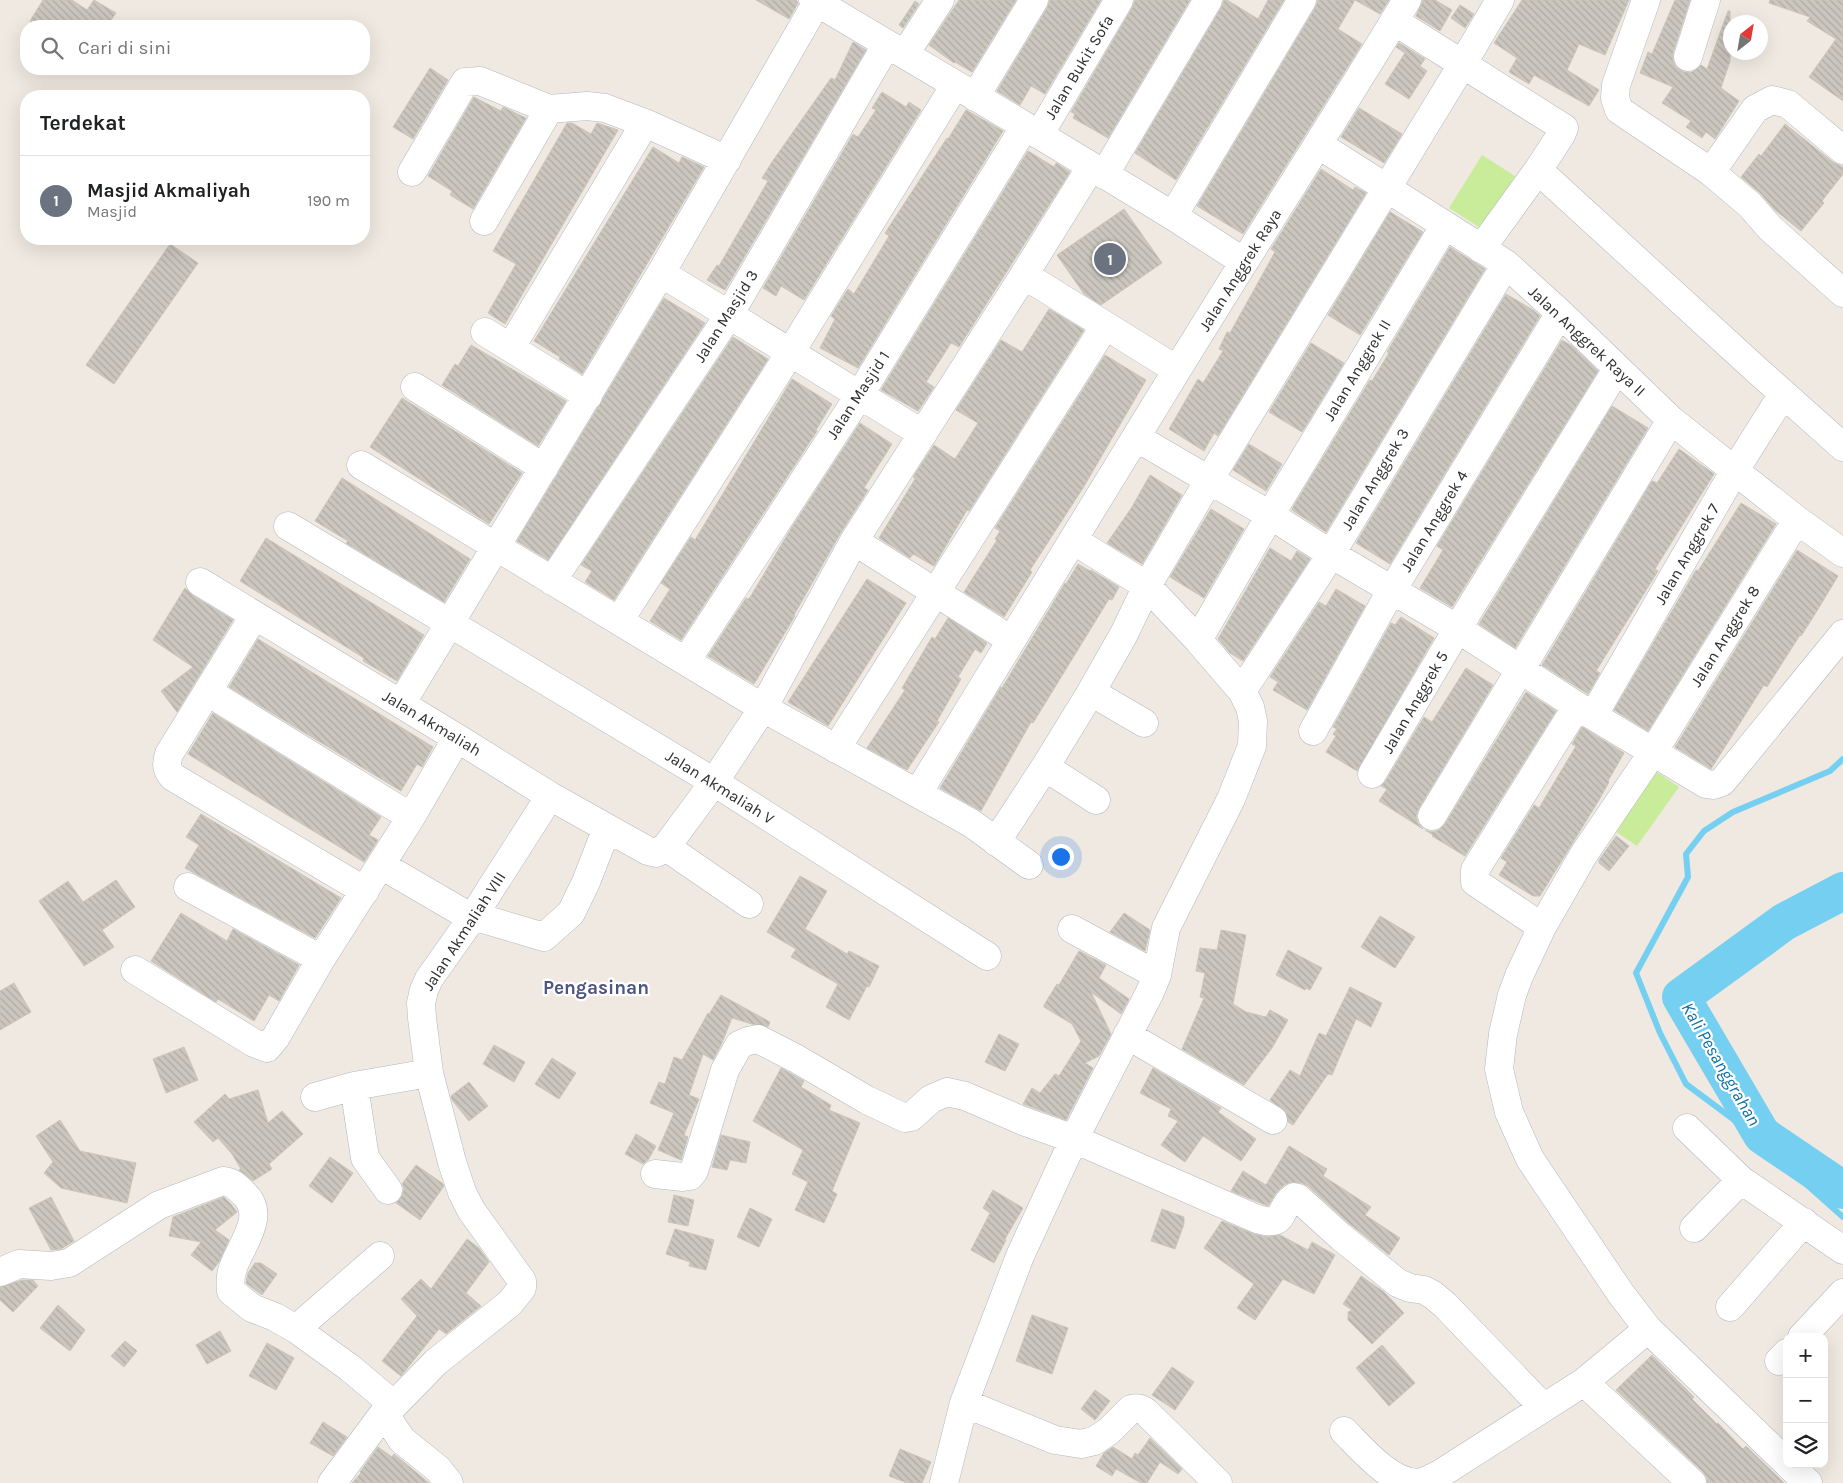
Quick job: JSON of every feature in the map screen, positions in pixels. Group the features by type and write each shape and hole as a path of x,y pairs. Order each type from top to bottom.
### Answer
{"street":[{"name":"Jalan Masjid 3","path":"552,581 729,315 896,49 940,0"},
{"path":"619,621 790,353 965,91 1034,0"},
{"name":"Jalan Bukit Sofa","path":"1032,130 1119,0"},
{"path":"749,904 666,847 714,782 763,708 854,542 1024,275 1097,171 1208,0"},
{"path":"1173,216 1302,0"},
{"path":"996,842 1091,692 1124,634 1147,586 1209,480 1500,0"},
{"path":"1646,0 1616,85 1616,98 1619,110 1711,172 1750,205 1770,228 1843,293"},
{"path":"1688,57 1706,0"},
{"path":"401,704 662,273 726,160 826,4 896,49 1173,216 1244,262"},
{"path":"1400,11 1462,65 1564,128 1538,170 1481,249"},
{"name":"Jalan Anggrek Raya","path":"918,793 1400,11"},
{"path":"412,172 464,82 480,81 548,109 587,106 605,108 726,160"},
{"path":"1711,172 1755,109 1772,100 1788,104 1843,150"},
{"path":"484,221 548,109"},
{"path":"511,347 645,124"},
{"name":"Jalan Masjid 1","path":"686,661 1032,130"},
{"name":"Jalan Anggrek Raya II","path":"1318,145 1506,264 1671,420 1797,520 1843,553"},
{"path":"1538,170 1843,447"},
{"path":"1750,205 1778,219 1843,275"},
{"name":"Jalan Anggrek II","path":"1198,640 1270,515 1445,225"},
{"name":"Jalan Anggrek 3","path":"1242,691 1330,554 1506,264"},
{"path":"662,273 923,434"},
{"path":"1024,275 1177,370"},
{"name":"Jalan Anggrek 4","path":"1313,732 1392,590 1560,313"},
{"path":"836,748 1105,326"},
{"path":"485,332 588,396"},
{"name":"Jalan Anggrek 5","path":"1372,774 1616,369"},
{"path":"415,388 544,468"},
{"name":"Jalan Anggrek 7","path":"1542,927 1475,882 1475,870 1585,711 1783,394"},
{"path":"1432,816 1671,420"},
{"path":"1137,438 1270,515 1330,554 1458,629 1585,711 1706,784 1713,785 1722,782 1843,634"},
{"path":"362,465 763,708 970,823 1029,865"},
{"name":"Jalan Anggrek 8","path":"1783,1460 1648,1328 1621,1294 1530,1159 1518,1134 1502,1089 1499,1069 1503,1034 1508,1012 1519,976 1542,927 1584,854 1653,752 1797,520"},
{"name":"Jalan Akmaliah V","path":"288,526 714,782 988,956"},
{"path":"944,1483 964,1403 1020,1256 1074,1139 1150,992 1157,975 1163,939 1171,916 1231,798 1252,746 1253,721 1250,707 1242,691 1198,640 1147,586 1073,540"},
{"path":"854,542 1011,640"},
{"name":"Jalan Akmaliah","path":"200,582 550,796 648,851 656,853 666,847"},
{"path":"254,616 169,754 167,761 168,772 173,777 365,891"},
{"path":"208,692 411,818"},
{"path":"1091,692 1144,723"},
{"path":"135,970 254,1043 267,1048 276,1037 321,959 411,818 457,738"},
{"path":"1045,767 1096,800"},
{"name":"Jalan Akmaliah VIII","path":"389,1409 436,1362 510,1303 522,1288 522,1281 471,1210 462,1192 452,1162 430,1073 421,1003 429,979 473,917 550,796"},
{"path":"381,865 473,917 544,937 571,913 586,882 607,828"},
{"path":"188,887 321,959"},
{"path":"1072,929 1157,975"},
{"path":"1127,1035 1273,1120"},
{"path":"655,1174 684,1178 690,1176 694,1171 725,1070 739,1045 758,1039 797,1059 866,1100 905,1118 911,1116 931,1099 947,1092 965,1096 1023,1121 1074,1139 1252,1217 1270,1223 1278,1220 1294,1197 1298,1198 1341,1237 1398,1283 1410,1288 1424,1290 1446,1306 1544,1407"},
{"path":"314,1097 354,1086 430,1073"},
{"path":"354,1086 365,1158 388,1190"},
{"path":"1687,1128 1741,1180 1843,1250"},
{"path":"1694,1228 1741,1180"},
{"path":"0,1272 20,1264 51,1266 69,1263 159,1205 223,1181 231,1182 249,1198 254,1209 254,1220 233,1267 230,1280 231,1291 252,1308 275,1317 296,1329 350,1368 389,1409 402,1440 438,1469 450,1483"},
{"path":"1730,1308 1804,1222"},
{"path":"296,1329 380,1256"},
{"path":"1806,1333 1843,1293"},
{"path":"1344,1431 1380,1468 1392,1476 1417,1483 1440,1474 1584,1382 1648,1328"},
{"path":"1584,1382 1692,1483"},
{"path":"964,1403 1055,1440 1081,1444 1094,1441 1109,1431 1135,1407 1146,1412 1218,1483"},
{"path":"332,1483 389,1409"},
{"name":"Jalan Anggrek 8","path":"1791,1468 1808,1483"}],"green space":[{"path":"1482,155 1515,176 1482,229 1449,208"},
{"path":"1654,770 1679,787 1637,846 1612,829"}],"building":[{"path":"43,0 72,0 87,10 94,0 116,13 111,20 31,20"},
{"path":"756,0 796,0 798,3 789,19"},
{"path":"959,0 1016,0 972,72 954,63 929,45"},
{"path":"1050,0 1101,0 1045,94 1031,86 1020,105 997,91"},
{"path":"1135,0 1190,0 1108,138 1073,118 1075,114 1071,112"},
{"path":"1224,0 1258,19 1268,0 1284,0 1176,180 1135,153"},
{"path":"1318,0 1355,0 1338,29 1362,44 1243,234 1197,206"},
{"path":"1355,0 1389,0 1380,14"},
{"path":"1423,0 1435,0 1452,10 1440,31 1416,16"},
{"path":"1522,0 1629,0 1605,55 1579,44 1567,70 1599,90 1589,106 1534,75 1529,84 1509,72 1517,58 1494,43"},
{"path":"1675,0 1690,0 1673,53 1676,67 1684,72 1692,72 1701,65 1707,69 1723,25 1723,60 1730,61 1721,88 1739,101 1715,139 1706,132 1702,138 1686,127 1691,121 1662,103 1673,87 1640,73 1648,52 1652,54"},
{"path":"1770,0 1843,0 1843,101 1809,77 1836,39 1807,21 1810,17 1769,3"},
{"path":"915,1 919,4 903,28 899,25"},
{"path":"1460,5 1474,14 1465,28 1451,18"},
{"path":"853,42 866,50 725,290 707,280 717,265 719,266 768,181 762,178 831,78 835,80"},
{"path":"1399,43 1425,59 1420,66 1427,71 1409,99 1385,84 1405,53 1396,47"},
{"path":"430,68 448,80 413,139 393,127"},
{"path":"882,92 906,107 909,102 921,110 804,300 781,286 776,296 763,288 853,134 858,137 876,110 872,108"},
{"path":"474,97 501,111 503,107 526,118 473,209 450,195 452,191 428,176"},
{"path":"1359,108 1402,134 1384,163 1341,137"},
{"path":"966,110 1003,131 858,368 820,348 835,319 831,316 848,289 854,294 889,236 885,233"},
{"path":"567,123 572,123 591,134 597,123 618,130 505,324 488,313 516,264 493,251"},
{"path":"1785,124 1833,162 1843,167 1843,174 1822,201 1824,203 1801,231 1775,210 1760,193 1741,177 1759,154 1761,156"},
{"path":"653,147 679,163 682,157 704,167 582,374 559,359 560,357 534,341"},
{"path":"1028,151 1054,167 1056,163 1070,172 959,347 951,343 926,382 934,387 918,411 881,390"},
{"path":"1321,169 1353,190 1355,187 1366,193 1218,436 1214,433 1204,451 1169,429 1198,379 1203,383 1223,351 1219,349 1227,332 1230,333 1275,252 1271,249"},
{"path":"1124,209 1162,263 1101,305 1084,294 1057,255"},
{"path":"1390,212 1423,232 1360,335 1328,315"},
{"path":"169,245 198,263 114,384 86,365"},
{"path":"1450,247 1485,269 1326,532 1292,510 1293,507 1370,380 1372,381 1389,353 1387,352"},
{"path":"1506,294 1540,316 1390,564 1356,543"},
{"path":"664,298 705,323 548,560 517,541"},
{"path":"1049,309 1084,330 969,511 967,510 934,566 913,554 910,558 879,538 915,479 913,477 934,445 955,459 978,423 956,410 1001,340 1022,352"},
{"path":"733,337 768,359 614,600 585,582 592,571 581,565"},
{"path":"1562,340 1572,346 1598,371 1452,607 1420,588 1443,550 1437,546"},
{"path":"1311,343 1344,363 1302,432 1269,412"},
{"path":"471,345 566,401 538,446 442,385 455,364 458,366"},
{"path":"1105,355 1146,380 1083,488 1030,570 1032,572 1004,617 964,592 997,540 995,539 1000,531 995,528"},
{"path":"792,379 832,404 817,431 681,640 650,621 670,589 661,583 691,537 695,540"},
{"path":"402,398 522,473 489,524 370,447"},
{"path":"1612,406 1648,428 1515,648 1479,624"},
{"path":"860,423 892,444 864,488 868,490 840,534 795,616 754,684 708,656 746,598 749,599 792,527"},
{"path":"1249,444 1282,464 1266,491 1233,470"},
{"path":"1679,449 1714,474 1655,569 1658,571 1596,671 1600,673 1588,694 1542,665 1652,481 1657,483"},
{"path":"1150,475 1182,495 1142,564 1107,543 1132,507"},
{"path":"342,478 470,559 444,602 346,543 348,541 315,521"},
{"path":"1741,503 1776,524 1648,731 1614,710 1696,570 1698,571"},
{"path":"1211,509 1244,529 1204,598 1170,577"},
{"path":"266,538 424,635 397,681 363,661 364,658 240,581"},
{"path":"1270,548 1291,561 1297,551 1310,559 1243,661 1230,653 1218,639"},
{"path":"1797,550 1838,576 1801,636 1767,687 1764,685 1711,769 1675,747"},
{"path":"1078,564 1119,587 1112,600 1109,599 1033,723 1031,722 981,811 940,788"},
{"path":"867,579 906,603 828,726 788,702"},
{"path":"185,588 192,595 233,620 177,712 161,691 193,667 153,640"},
{"path":"1336,589 1365,606 1307,710 1273,690 1278,682 1270,677 1319,602 1326,606"},
{"path":"1401,617 1434,638 1357,771 1326,752 1336,736 1333,734 1337,729 1333,727 1391,623 1395,625"},
{"path":"948,618 987,643 981,653 975,649 958,677 961,679 937,721 939,722 907,770 867,748 905,690 902,688 932,637 935,639"},
{"path":"258,639 433,747 422,767 417,764 401,791 229,687"},
{"path":"1466,668 1493,685 1419,808 1416,816 1418,823 1423,829 1379,801 1387,789 1381,786 1424,717 1432,722"},
{"path":"1526,692 1556,711 1465,856 1425,830 1432,832 1439,830 1445,824"},
{"path":"213,713 381,817 369,835 378,840 364,862 188,754"},
{"path":"1582,727 1624,753 1599,800 1540,896 1533,896 1499,875 1507,862 1501,858 1534,805 1539,808 1576,746 1572,744"},
{"path":"201,814 341,898 315,938 185,868 199,845 186,837"},
{"path":"1616,836 1629,846 1609,871 1599,863 1599,860"},
{"path":"800,876 827,891 805,929 847,954 849,951 879,966 849,1020 826,1007 838,984 791,957 796,949 767,932"},
{"path":"116,880 135,907 102,930 114,947 84,966 39,901 68,881 83,902"},
{"path":"181,913 227,941 233,929 299,965 279,1001 269,995 254,1021 218,999 216,1002 151,961"},
{"path":"1124,913 1150,930 1145,951 1110,932"},
{"path":"1380,916 1415,937 1395,968 1361,947"},
{"path":"1221,930 1246,935 1233,1004 1246,1012 1266,1017 1270,1010 1288,1020 1272,1048 1244,1085 1182,1049 1204,998 1200,997 1205,973 1196,971 1200,948 1217,950"},
{"path":"1288,950 1322,968 1310,990 1306,988 1305,990 1276,975"},
{"path":"1079,951 1106,965 1099,978 1129,999 1121,1014 1091,992 1111,1034 1099,1056 1085,1063 1093,1068 1066,1120 1023,1104 1032,1088 1040,1093 1055,1074 1059,1076 1081,1041 1072,1024 1044,1007"},
{"path":"14,983 31,1012 0,1030 0,991"},
{"path":"1350,987 1382,1003 1371,1027 1356,1019 1332,1075 1328,1074 1293,1125 1288,1122 1286,1112 1270,1100 1290,1070 1300,1076 1319,1033 1326,1036"},
{"path":"721,995 770,1022 768,1027 732,1018 713,1060 703,1054 689,1095 699,1099 684,1135 688,1137 681,1160 658,1150 674,1113 650,1103 659,1082 665,1084 674,1057 682,1060 708,1013"},
{"path":"999,1034 1019,1044 1005,1071 985,1062"},
{"path":"494,1045 525,1062 514,1082 483,1064"},
{"path":"184,1047 198,1080 166,1093 153,1059"},
{"path":"552,1058 576,1073 559,1099 535,1084"},
{"path":"781,1068 804,1081 801,1087 831,1105 829,1110 860,1123 832,1191 837,1194 824,1223 795,1210 808,1182 792,1174 803,1150 753,1121"},
{"path":"1153,1068 1221,1108 1218,1112 1256,1139 1241,1161 1203,1136 1185,1162 1161,1145 1178,1121 1168,1116 1171,1109 1140,1093"},
{"path":"469,1082 488,1106 469,1121 452,1100 451,1096"},
{"path":"258,1090 268,1123 282,1111 303,1134 269,1164 272,1169 253,1181 239,1170 241,1169 232,1154 218,1138 213,1142 194,1122 225,1094 229,1099"},
{"path":"60,1120 80,1151 136,1163 127,1203 61,1188 44,1173 53,1162 36,1136"},
{"path":"636,1134 656,1146 648,1160 643,1164 625,1154"},
{"path":"721,1135 750,1142 746,1163 730,1160 727,1170 712,1167"},
{"path":"1289,1146 1327,1169 1323,1176 1371,1207 1365,1215 1400,1238 1389,1255 1351,1225 1308,1186 1302,1183 1291,1182 1284,1185 1276,1193 1268,1206 1231,1191 1243,1171 1266,1185"},
{"path":"330,1157 353,1173 332,1203 309,1186"},
{"path":"416,1165 444,1186 420,1220 396,1203 402,1196 404,1189 402,1184"},
{"path":"993,1190 1023,1208 994,1263 971,1250 990,1213 983,1208"},
{"path":"674,1195 694,1200 688,1226 668,1222"},
{"path":"51,1197 74,1241 61,1249 51,1250 29,1208"},
{"path":"224,1197 237,1212 215,1230 229,1240 219,1262 212,1271 191,1255 201,1242 169,1236 173,1217"},
{"path":"750,1208 772,1219 759,1247 737,1237"},
{"path":"1162,1209 1184,1217 1184,1224 1175,1249 1151,1241"},
{"path":"1222,1221 1254,1234 1267,1237 1280,1235 1308,1250 1312,1242 1335,1255 1314,1294 1283,1279 1255,1320 1237,1308 1254,1284 1204,1248"},
{"path":"675,1229 714,1240 706,1270 689,1266 690,1262 666,1254"},
{"path":"467,1239 479,1248 489,1262 466,1293 481,1306 446,1334 439,1329 401,1376 382,1361 417,1316 401,1299 421,1279 431,1289"},
{"path":"255,1263 261,1263 277,1274 262,1295 246,1283 248,1273"},
{"path":"1361,1276 1384,1292 1404,1313 1372,1344 1348,1320 1348,1312 1352,1310 1343,1304"},
{"path":"22,1280 33,1280 38,1286 13,1312 0,1300 0,1287"},
{"path":"58,1305 85,1330 70,1351 40,1328"},
{"path":"1032,1315 1068,1328 1052,1374 1016,1361"},
{"path":"220,1331 231,1351 207,1364 196,1345"},
{"path":"125,1341 137,1351 124,1367 111,1356"},
{"path":"267,1343 294,1358 276,1390 249,1376"},
{"path":"1382,1345 1415,1383 1389,1406 1356,1368"},
{"path":"1652,1355 1694,1397 1692,1399 1717,1424 1743,1449 1746,1446 1784,1483 1707,1483 1707,1478 1703,1472 1616,1390"},
{"path":"1172,1367 1194,1382 1175,1410 1152,1395"},
{"path":"1095,1390 1110,1401 1095,1420 1081,1409"},
{"path":"323,1422 347,1437 333,1456 310,1443"},
{"path":"1150,1438 1182,1469 1178,1474 1160,1462 1147,1483 1141,1483 1116,1469 1112,1476 1096,1466 1104,1453 1113,1447 1132,1459 1135,1453 1138,1455"},
{"path":"378,1447 392,1457 394,1454 429,1483 352,1483"},
{"path":"900,1449 931,1462 922,1483 907,1483 889,1476"}],"waterway":[{"path":"1843,759 1830,771 1733,812 1704,831 1686,854 1688,877 1636,973 1660,1033 1686,1084 1733,1119 1843,1217"},
{"name":"Kali Pesanggrahan","path":"1843,891 1784,922 1681,997 1762,1135 1843,1190"}],"place":[{"name":"Masjid Akmaliyah","path":"1110,259"}],"district":[{"name":"Pengasinan","path":"596,988"}]}
